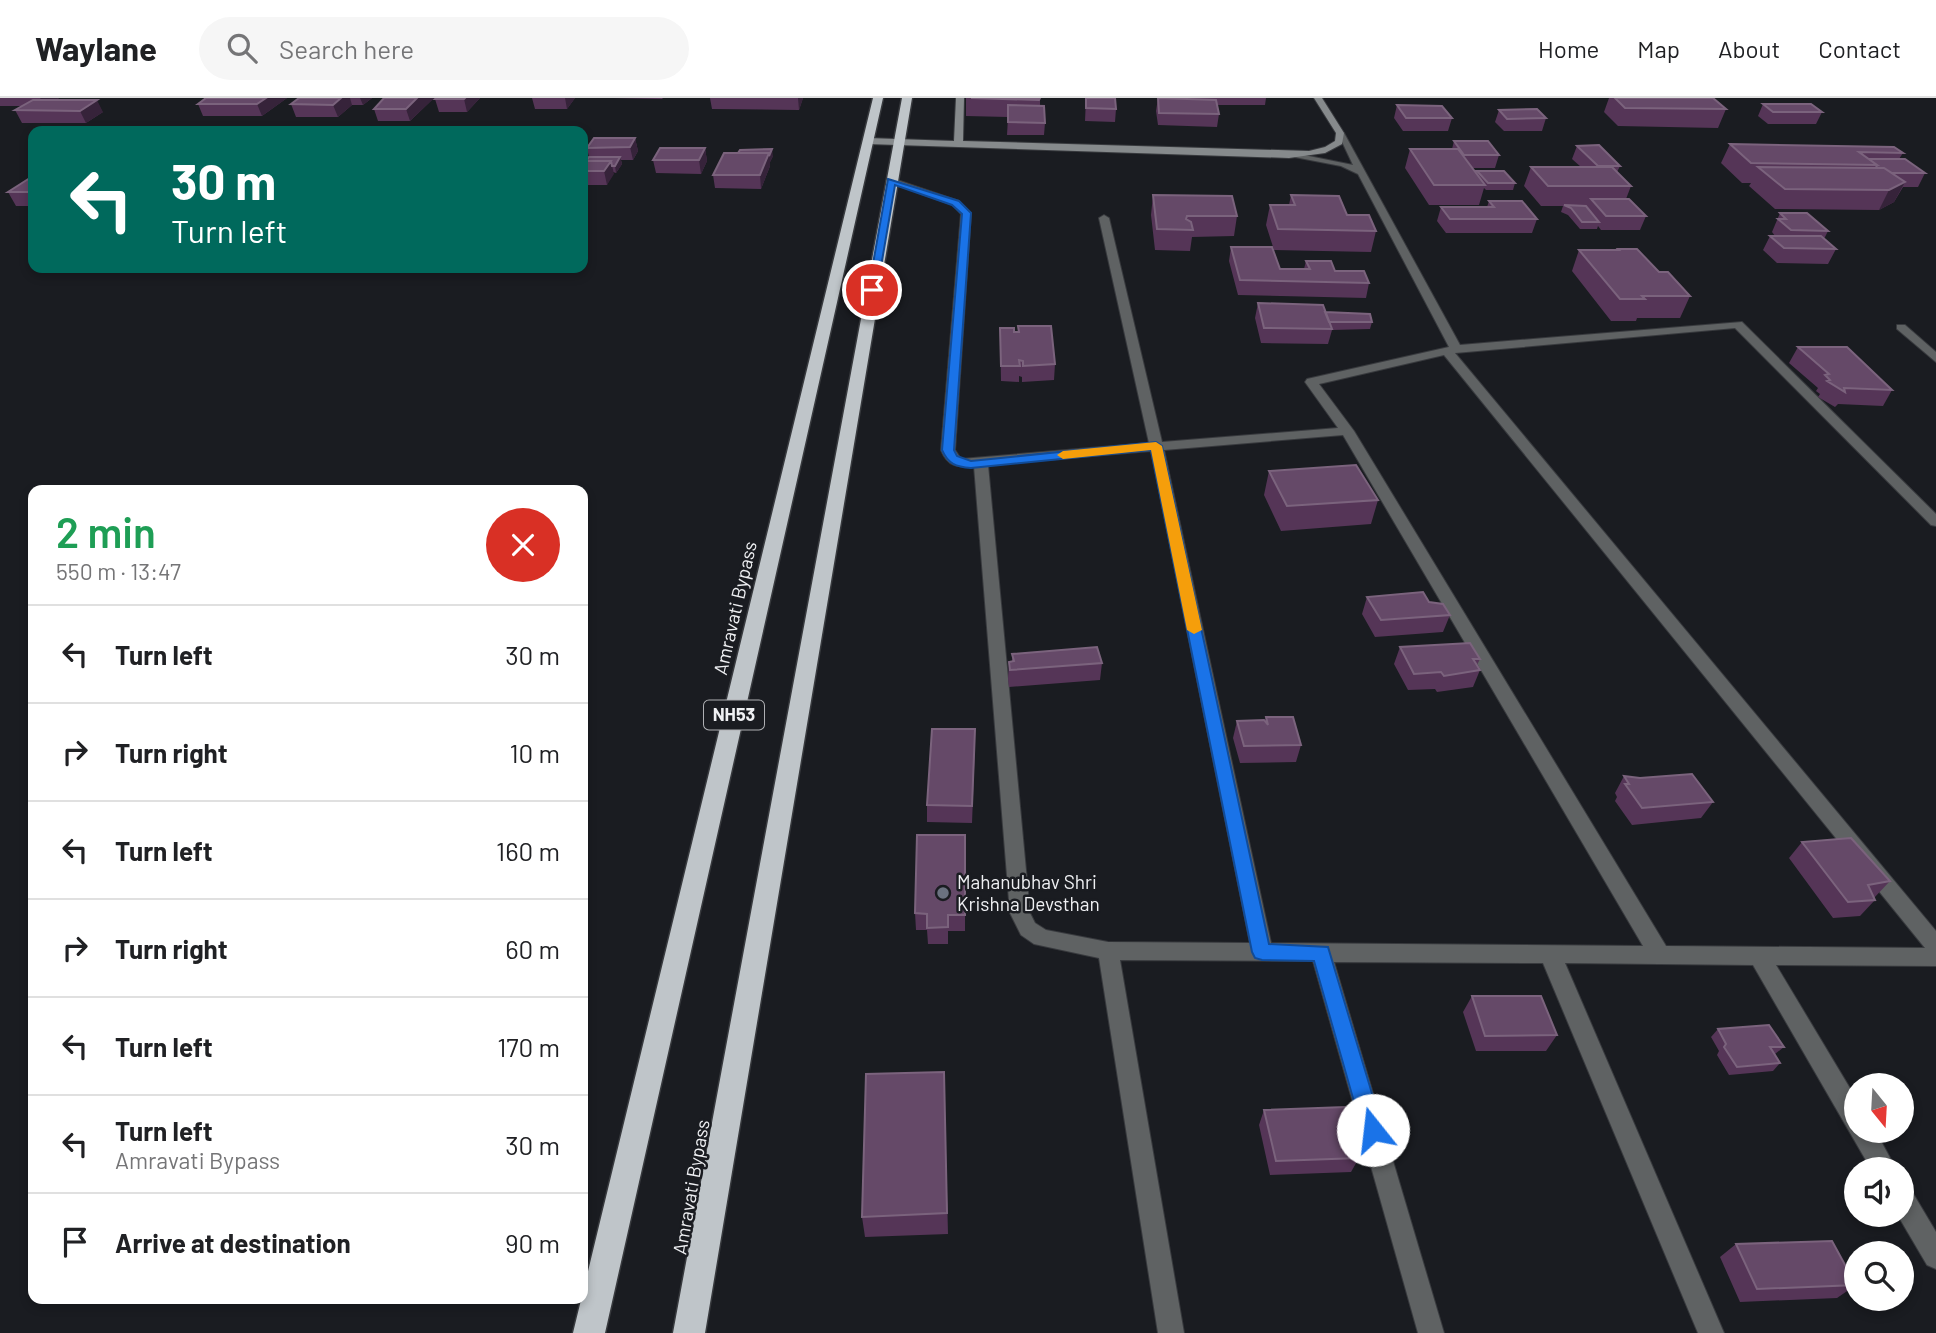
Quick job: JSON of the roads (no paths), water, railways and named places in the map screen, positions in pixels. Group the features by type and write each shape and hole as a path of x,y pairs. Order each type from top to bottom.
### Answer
{"highway":[{"name":"Amravati Bypass","path":"589,1333 878,98"},
{"name":"Amravati Bypass","path":"689,1333 907,98"}],"street":[{"path":"958,144 960,98"},
{"path":"1318,98 1365,175 1452,350 1936,946"},
{"path":"1289,155 1332,149 1339,142 1340,134"},
{"path":"868,141 1289,155 1343,164 1365,175"},
{"path":"891,181 956,203 966,213 948,450 952,458 959,463 981,464 1156,446 1347,432"},
{"path":"1104,218 1136,348 1262,952"},
{"path":"1660,955 1347,432 1311,382 1452,350 1738,324 1936,522"},
{"path":"1901,327 1936,358"},
{"path":"981,464 1020,913 1028,929 1041,938 1108,951 1936,957"},
{"path":"1108,951 1171,1333"},
{"path":"1321,953 1431,1333"},
{"path":"1550,954 1711,1333"},
{"path":"1759,956 1844,1100"},
{"path":"1914,1219 1936,1256"}],"place":[{"name":"Mahanubhav Shri Krishna Devsthan","path":"943,893"}]}
